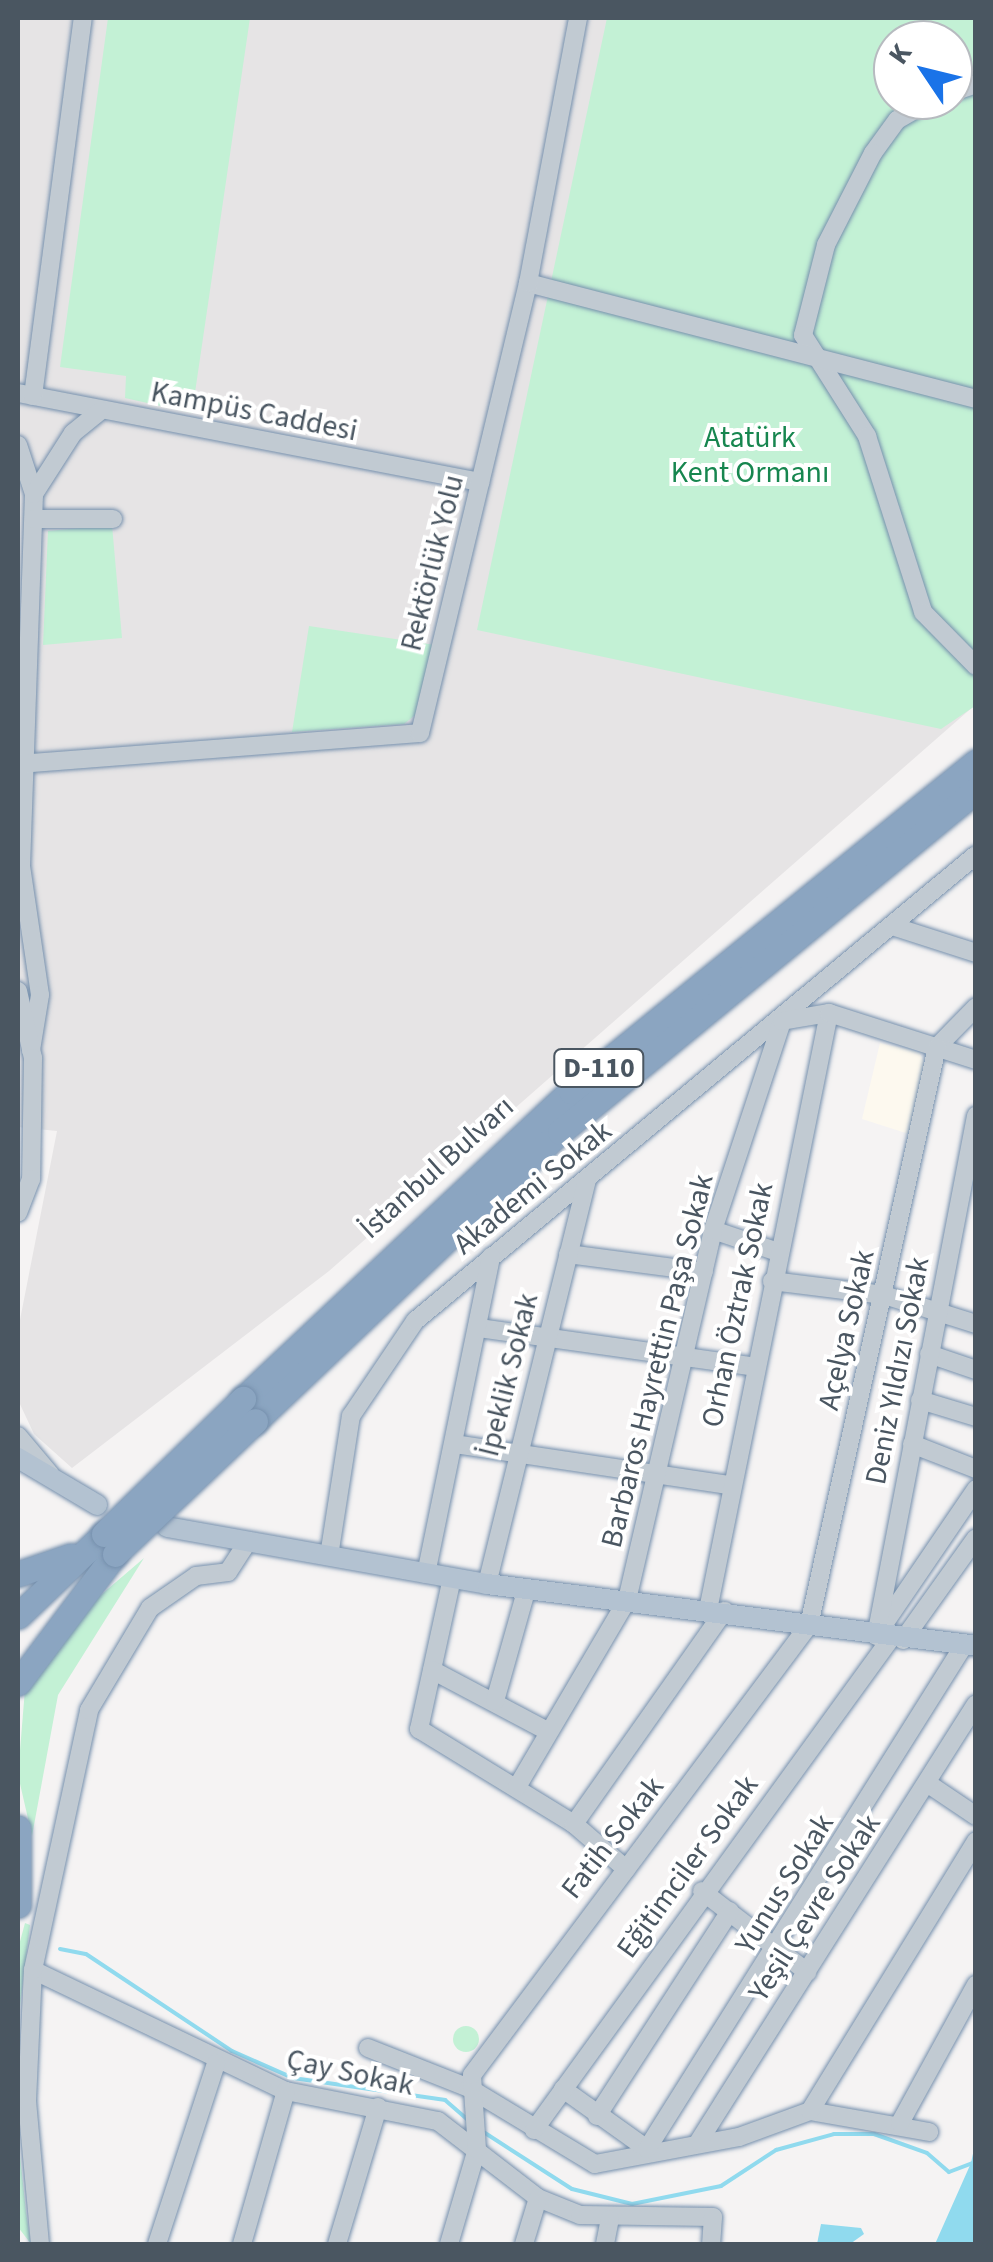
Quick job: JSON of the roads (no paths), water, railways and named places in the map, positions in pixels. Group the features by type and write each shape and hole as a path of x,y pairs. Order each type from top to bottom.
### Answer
{"highway":[{"name":"İstanbul Bulvarı","path":"18,1644 110,1544 571,1092 976,762"},
{"name":"İstanbul Bulvarı","path":"249,1410 560,1132 976,790"},
{"name":"İstanbul Bulvarı","path":"18,1616 110,1544"},
{"path":"18,1574 110,1544"},
{"path":"18,1683 110,1544"},
{"path":"18,1828 18,1905"}],"main road":[{"path":"18,1458 97,1506"},
{"path":"167,1527 487,1584 716,1611 890,1638 970,1645"}],"street":[{"path":"25,395 83,18"},
{"name":"Rektörlük Yolu","path":"21,755 420,732 528,283 578,18"},
{"path":"897,120 826,246 802,335 867,436 923,612 976,666"},
{"path":"528,283 976,399"},
{"name":"Kampüs Caddesi","path":"25,395 482,482"},
{"path":"34,494 73,433 100,411"},
{"path":"18,445 34,494 21,755 21,866 40,995 24,1051"},
{"path":"34,519 113,519"},
{"name":"Akademi Sokak","path":"329,1556 349,1422 363,1390 415,1321 782,1021 976,855"},
{"path":"892,926 976,953"},
{"path":"18,991 24,1051 19,1202"},
{"path":"937,1047 976,1007"},
{"path":"782,1021 829,1013 976,1060"},
{"name":"Orhan Öztrak Sokak","path":"716,1611 728,1485 750,1366 829,1013"},
{"name":"Barbaros Hayrettin Paşa Sokak","path":"517,1787 628,1600 713,1230 782,1021"},
{"name":"Açelya Sokak","path":"809,1625 937,1047"},
{"name":"Deniz Yıldızı Sokak","path":"890,1638 912,1444 976,1116"},
{"name":"İpeklik Sokak","path":"487,1584 587,1180"},
{"path":"956,1211 976,1218"},
{"path":"713,1230 778,1252"},
{"path":"568,1254 704,1272"},
{"path":"426,1574 491,1258"},
{"path":"772,1281 884,1295 976,1324"},
{"path":"479,1328 750,1366"},
{"path":"929,1354 976,1370"},
{"path":"920,1400 976,1417"},
{"path":"18,1436 61,1485"},
{"path":"454,1444 728,1485"},
{"path":"912,1444 976,1469"},
{"path":"890,1638 976,1489"},
{"path":"890,1638 976,1538"},
{"path":"40,2244 26,2101 33,1970 66,1792 100,1685 150,1608 196,1576 228,1572 246,1544"},
{"path":"452,1578 419,1729 574,1824 626,1869"},
{"path":"496,1702 527,1588"},
{"path":"574,1824 716,1611"},
{"name":"Fatih Sokak","path":"469,2088 626,1869 809,1625"},
{"name":"Eğitimciler Sokak","path":"534,2130 702,1892 890,1638"},
{"name":"Yunus Sokak","path":"646,2149 970,1645"},
{"path":"432,1670 549,1732"},
{"name":"Yeşil Çevre Sokak","path":"699,2141 976,1704"},
{"path":"927,1783 976,1816"},
{"path":"810,2111 976,1841"},
{"path":"702,1892 807,1972"},
{"path":"597,2116 730,1911"},
{"name":"Çay Sokak","path":"33,1970 90,1990 216,2063 286,2091 438,2121 538,2198 610,2219 713,2217 711,2244"},
{"path":"900,2123 976,1985"},
{"path":"368,2048 469,2088 595,2164 810,2111 900,2123 929,2132"},
{"path":"157,2244 216,2063"},
{"path":"449,2244 476,2148 469,2088"},
{"path":"563,2089 646,2149"},
{"path":"242,2244 286,2091"},
{"path":"337,2244 378,2107"},
{"path":"524,2244 538,2198"},
{"path":"604,2244 610,2219"}],"water":[{"path":"975,2144 975,2244 935,2244 971,2163"},
{"path":"821,2224 861,2228 864,2234 850,2244 817,2244"}],"waterway":[{"path":"60,1949 86,1954 232,2051 293,2078 445,2100 467,2119"},
{"path":"482,2131 572,2189 632,2204 721,2186 776,2150 834,2134 874,2134 927,2153 949,2172 972,2163"}],"park label":[{"name":"Atatürk Kent Ormanı","path":"750,455"}]}
